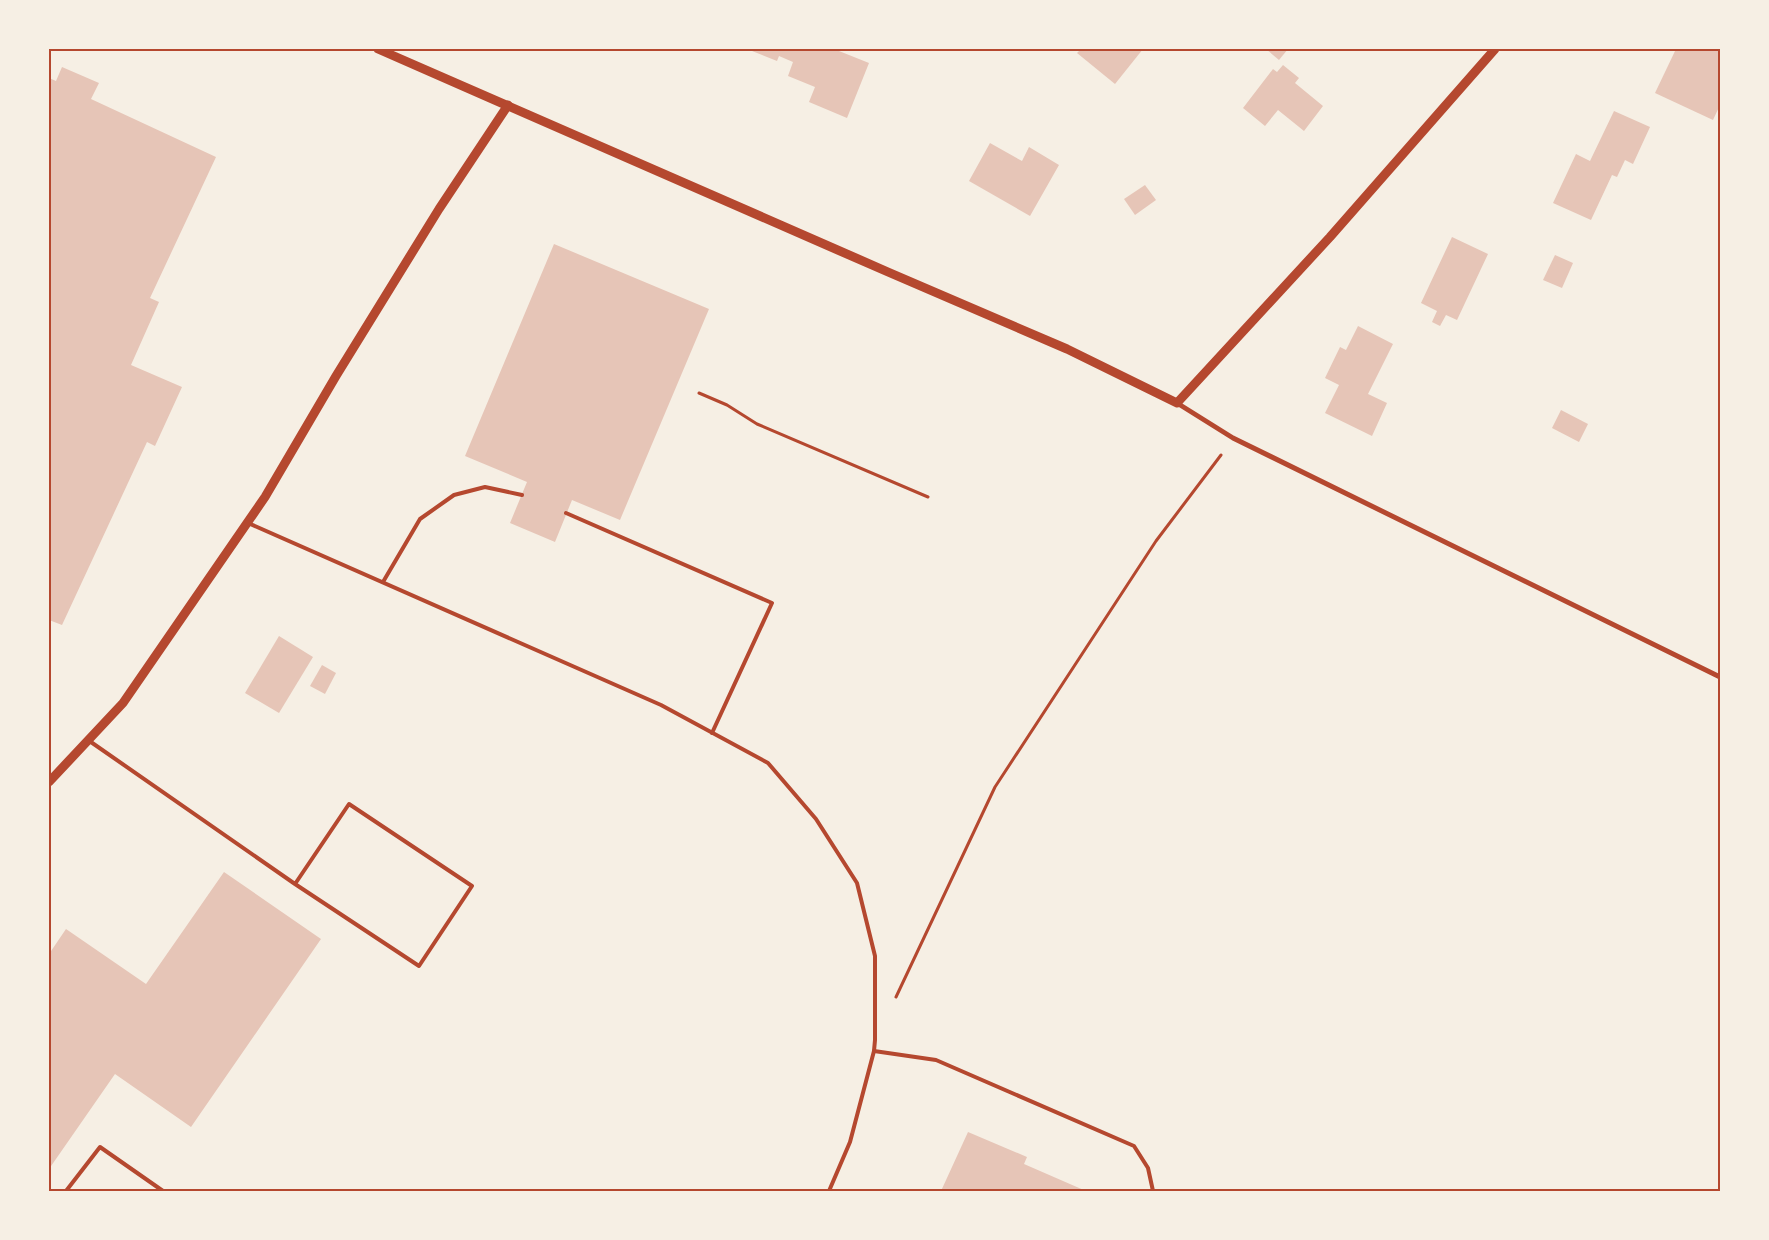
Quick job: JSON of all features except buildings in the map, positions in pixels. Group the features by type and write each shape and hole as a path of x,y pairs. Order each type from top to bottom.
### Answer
{"street":[{"path":"378,49 1068,349 1177,403 1233,438 1720,677"},
{"path":"1177,403 1330,237 1495,49"},
{"path":"49,782 123,703 266,498 336,376 439,209 508,105"}],"lane":[{"path":"383,582 420,519 454,495 485,487 522,495"},
{"path":"566,513 772,603 712,733"},
{"path":"248,523 661,705 768,763 816,819 857,883 875,956 874,1051 850,1142 829,1191"},
{"path":"88,740 295,884 419,966 472,886 349,804 295,884"},
{"path":"874,1051 936,1060 1134,1146 1148,1168 1153,1191"},
{"path":"66,1191 100,1147 163,1191"}],"path":[{"path":"699,393 727,405 758,424 928,497"},
{"path":"892,1004 996,787 1156,541 1233,438"}]}
